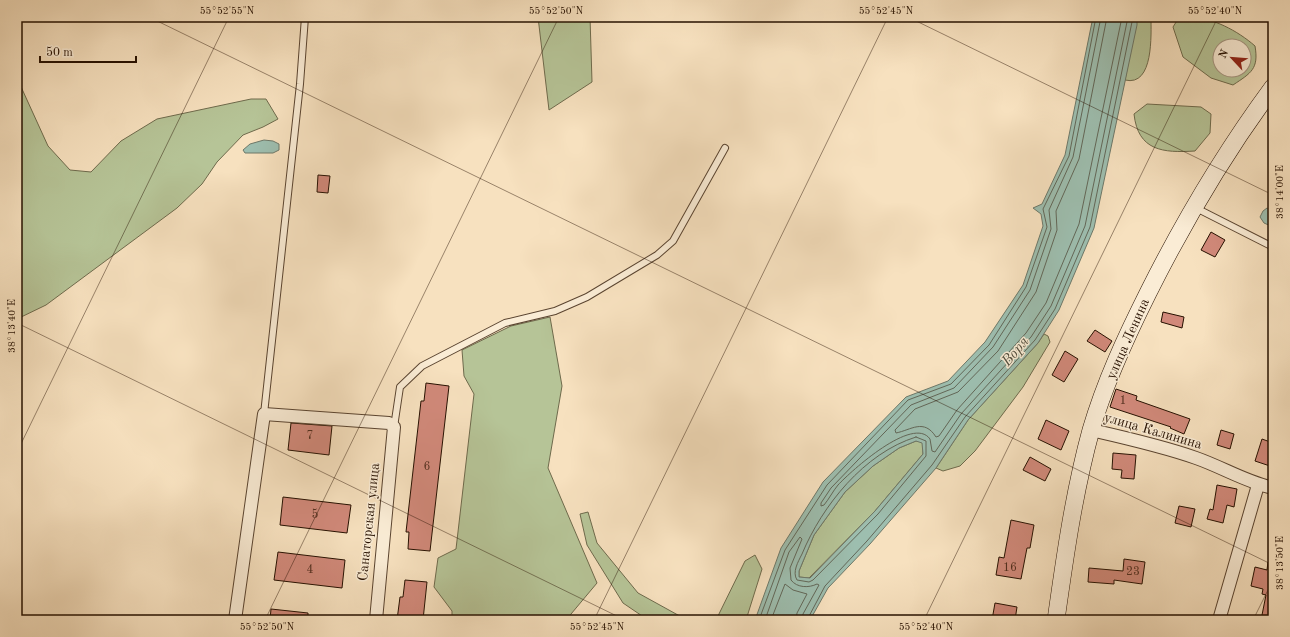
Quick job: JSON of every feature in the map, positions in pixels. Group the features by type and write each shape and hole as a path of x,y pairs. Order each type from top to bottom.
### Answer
{"street":[{"name":"улица Ленина","path":"1056,620 1065,556 1077,490 1092,430 1110,375 1135,320 1193,207 1255,111 1273,87"},
{"path":"235,620 264,414 389,423 394,427"},
{"name":"Санаторская улица","path":"376,620 394,427"},
{"name":"улица Калинина","path":"1092,430 1164,447 1258,484 1273,488"},
{"path":"1219,620 1258,484"}],"lane":[{"path":"264,414 294,145 305,17"},
{"path":"394,427 400,387 422,366 505,323 555,311 587,297 657,255 673,241 725,148"},
{"path":"1193,207 1273,247"}],"green space":[{"path":"538,17 590,17 592,82 549,110"},
{"path":"1137,17 1151,17 1149,58 1146,68 1141,76 1134,80 1125,80"},
{"path":"1189,17 1207,19 1233,30 1245,38 1212,38 1212,78 1244,78 1233,85 1211,78 1183,57 1173,27 1178,19"},
{"path":"1252,43 1255,46 1255,65 1252,70"},
{"path":"17,78 48,146 70,170 91,172 121,141 157,119 251,99 266,99 278,119 243,135 217,162 202,184 177,208 46,305 17,319"},
{"path":"1147,104 1201,107 1211,114 1210,133 1195,151 1183,152 1163,150 1154,147 1141,136 1136,126 1134,114"},
{"path":"550,317 562,386 548,468 597,583 566,620 452,620 452,611 434,587 438,558 456,549 474,394 464,376 462,350 511,326"},
{"path":"1044,334 1048,336 1050,342 1023,387 975,451 960,466 943,471 936,468 968,420 1038,343"},
{"path":"916,441 923,442 923,454 875,511 809,578 799,577 799,571 814,535 845,492 873,466 899,448"},
{"path":"588,512 597,543 638,593 687,620 648,620 623,603 587,545 580,514"},
{"path":"755,555 762,569 746,620 716,620 745,561"}],"water":[{"name":"Воря","path":"1093,17 1137,17 1137,25 1094,228 1059,310 1038,343 968,420 936,468 870,544 828,588 810,620 755,620 781,548 823,482 906,397 948,381 985,342 1023,285 1043,226 1041,214 1033,208 1042,204 1065,155","holes":["916,441 922,443 923,454 875,511 810,578 799,577 799,571 814,535 845,492 873,466 899,448"]},
{"path":"264,140 273,141 279,144 279,150 273,153 245,153 243,150 250,144"},
{"path":"1267,208 1273,211 1273,227 1264,223 1260,217 1263,211"}],"building":[{"path":"318,175 330,176 328,193 317,192"},
{"path":"1211,232 1225,240 1215,257 1201,250"},
{"path":"1163,312 1184,317 1182,328 1161,322"},
{"path":"1095,330 1112,341 1105,352 1087,341"},
{"path":"1065,351 1078,359 1064,382 1052,375"},
{"path":"426,383 449,386 430,551 408,549 409,532 406,532 421,401 424,401"},
{"path":"1116,389 1137,396 1136,400 1190,419 1184,434 1170,428 1171,427 1110,407"},
{"path":"1046,420 1069,431 1061,450 1038,439"},
{"path":"291,423 332,426 329,455 288,450"},
{"path":"1221,430 1234,434 1230,449 1217,445"},
{"path":"1262,439 1273,443 1273,467 1255,461"},
{"path":"1113,453 1136,455 1134,479 1121,478 1122,470 1112,469"},
{"path":"1030,457 1051,469 1045,481 1023,470"},
{"path":"1217,485 1237,489 1234,507 1227,505 1223,523 1207,519 1210,509 1213,510"},
{"path":"283,497 351,505 347,533 280,525"},
{"path":"1179,506 1195,509 1191,527 1175,523"},
{"path":"1011,520 1034,525 1030,548 1027,548 1021,579 996,575 999,557 1004,558"},
{"path":"278,552 345,560 342,588 274,580"},
{"path":"1124,559 1145,562 1142,584 1114,580 1114,584 1088,582 1089,568 1123,571"},
{"path":"1268,562 1273,563 1273,620 1261,620 1266,595 1262,594 1263,589 1251,586 1255,567 1267,570"},
{"path":"405,580 427,582 423,620 397,620 400,597 403,597"},
{"path":"995,603 1017,607 1015,620 992,620"},
{"path":"271,609 308,613 308,620 270,620"}]}
